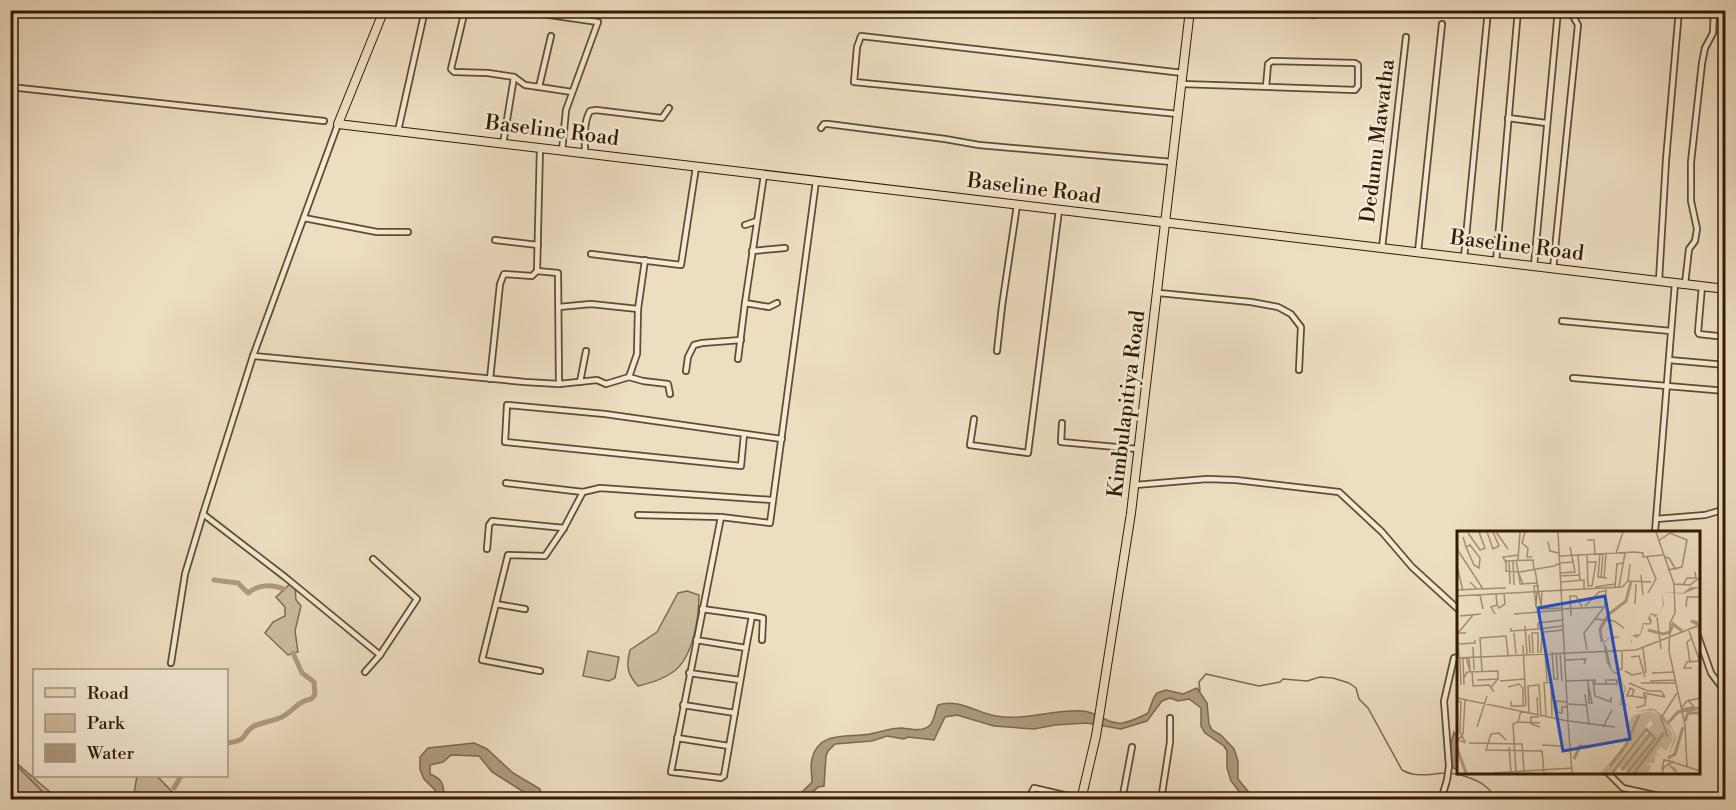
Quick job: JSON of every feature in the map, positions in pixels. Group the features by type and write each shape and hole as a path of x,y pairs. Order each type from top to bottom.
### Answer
{"main road":[{"path":"339,124 384,10"},
{"name":"Kimbulapitiya Road","path":"1081,799 1096,736 1135,485 1190,10"},
{"name":"Baseline Road","path":"339,124 1725,289"}],"street":[{"path":"398,131 425,10"},
{"path":"465,10 451,69 454,72 488,73 514,77 525,85 572,92"},
{"path":"513,10 523,12"},
{"path":"513,10 598,22 566,110 562,151"},
{"path":"1292,10 1313,15"},
{"path":"1464,258 1488,10"},
{"path":"1496,262 1518,10"},
{"path":"1534,266 1558,10"},
{"path":"1553,269 1578,25 1574,10"},
{"path":"1659,281 1666,160 1679,10"},
{"path":"1685,284 1689,249 1695,241 1697,229 1691,201 1691,162 1702,63 1705,48 1713,33 1715,10 1725,11"},
{"path":"1418,252 1442,24"},
{"path":"539,87 551,36"},
{"path":"1178,114 854,82 857,47 861,36 1183,73"},
{"name":"Dedunu Mawatha","path":"1382,248 1406,37"},
{"path":"1182,84 1266,87 1355,90 1358,86 1358,65 1356,63 1272,61 1268,64 1266,87"},
{"path":"503,144 514,77"},
{"path":"10,87 324,121"},
{"path":"585,153 584,135 590,111 662,118 669,108"},
{"path":"1508,118 1546,123"},
{"path":"171,663 185,574 203,514 253,356 339,124"},
{"path":"821,128 824,124 828,124 945,139 979,146 1172,162"},
{"path":"490,379 500,284 504,274 532,276 537,271 540,148"},
{"path":"591,254 681,265 696,166"},
{"path":"738,359 764,175"},
{"path":"638,515 721,518 770,523 816,181"},
{"path":"997,351 1017,205"},
{"path":"974,419 970,445 1028,453 1059,210"},
{"path":"304,218 377,232 408,232"},
{"path":"745,225 757,221"},
{"path":"495,240 538,244"},
{"path":"752,251 785,248"},
{"path":"629,377 637,354 638,309 645,260"},
{"path":"537,271 558,273 559,384"},
{"path":"1655,531 1675,283"},
{"path":"1702,286 1698,332 1725,337"},
{"path":"1159,293 1251,302 1278,307 1292,314 1301,327 1299,370"},
{"path":"745,303 769,306 777,303"},
{"path":"559,308 591,304 638,309"},
{"path":"1562,321 1671,331"},
{"path":"686,371 688,357 694,345 741,340"},
{"path":"580,382 586,351"},
{"path":"253,356 559,384 597,380 606,384 629,377 668,384 670,393"},
{"path":"1669,360 1725,365"},
{"path":"1573,378 1725,391"},
{"path":"744,434 741,465 505,442 507,405 606,414 782,439"},
{"path":"1062,423 1061,442 1139,449"},
{"path":"1135,485 1217,479 1339,492 1382,532 1412,567 1457,608"},
{"path":"506,483 583,492 600,488 772,500"},
{"path":"540,671 482,660 508,555 545,556 564,528 583,492"},
{"path":"1656,519 1706,515 1725,509"},
{"path":"203,514 285,577 380,655"},
{"path":"721,518 671,772 721,778 724,776 752,616"},
{"path":"487,549 489,525 492,521 564,528"},
{"path":"365,672 380,655 417,599 373,559"},
{"path":"496,604 525,609"},
{"path":"702,609 763,618 762,640"},
{"path":"696,640 747,648"},
{"path":"1700,642 1711,674 1725,693"},
{"path":"1441,800 1448,780 1449,766 1444,701 1454,658 1457,657"},
{"path":"689,673 740,680"},
{"path":"683,705 735,713"},
{"path":"1161,800 1170,742 1170,717"},
{"path":"677,738 729,746"},
{"path":"1122,800 1132,747"},
{"path":"1609,774 1623,788 1677,800"},
{"path":"1019,800 1029,798 1034,788 1081,799"}],"green space":[{"path":"290,584 295,587 296,600 301,606 295,631 298,652 288,655 265,633 273,622 285,616 285,607 276,597"},
{"path":"687,591 699,595 694,637 686,657 680,666 669,675 638,686 628,670 630,650 657,632 678,593"},
{"path":"588,651 619,657 615,678 609,681 583,676"},
{"path":"11,759 14,761 58,799 11,799"},
{"path":"137,777 158,777 179,799 133,799"}],"water":[{"path":"1197,688 1207,703 1209,724 1212,730 1221,735 1234,749 1238,761 1238,779 1253,799 1245,799 1231,781 1227,768 1227,751 1224,746 1205,733 1201,726 1201,708 1189,699 1178,701 1170,698 1162,701 1147,721 1121,729 1087,723 1034,729 994,726 957,715 945,717 934,740 887,736 872,741 835,744 826,756 824,786 818,787 806,799 794,800 812,782 811,768 815,750 827,739 902,728 923,729 931,724 938,705 945,703 1007,717 1083,711 1113,722 1123,723 1148,713 1157,693 1166,690 1183,694"},
{"path":"1454,732 1457,737 1457,770 1453,768 1451,745"},
{"path":"474,743 487,749 513,773 540,789 542,799 531,799 492,772 479,756 451,755 443,762 430,765 430,774 438,778 444,790 443,799 435,799 435,790 424,779 420,769 420,757 428,748"}],"waterway":[{"path":"10,204 17,224 15,246 10,260"},
{"path":"214,580 238,583 248,593 265,586 284,589"},
{"path":"228,743 242,739 254,726 282,717 315,695 314,682 302,673 293,653"},
{"path":"1200,691 1199,682 1206,674 1259,686 1280,682 1283,679 1307,681 1320,677 1349,683 1356,688 1359,699 1368,708 1402,770 1417,775 1449,773 1466,777 1485,786 1498,800"},
{"path":"10,759 51,800"},
{"path":"174,788 180,777"}]}
